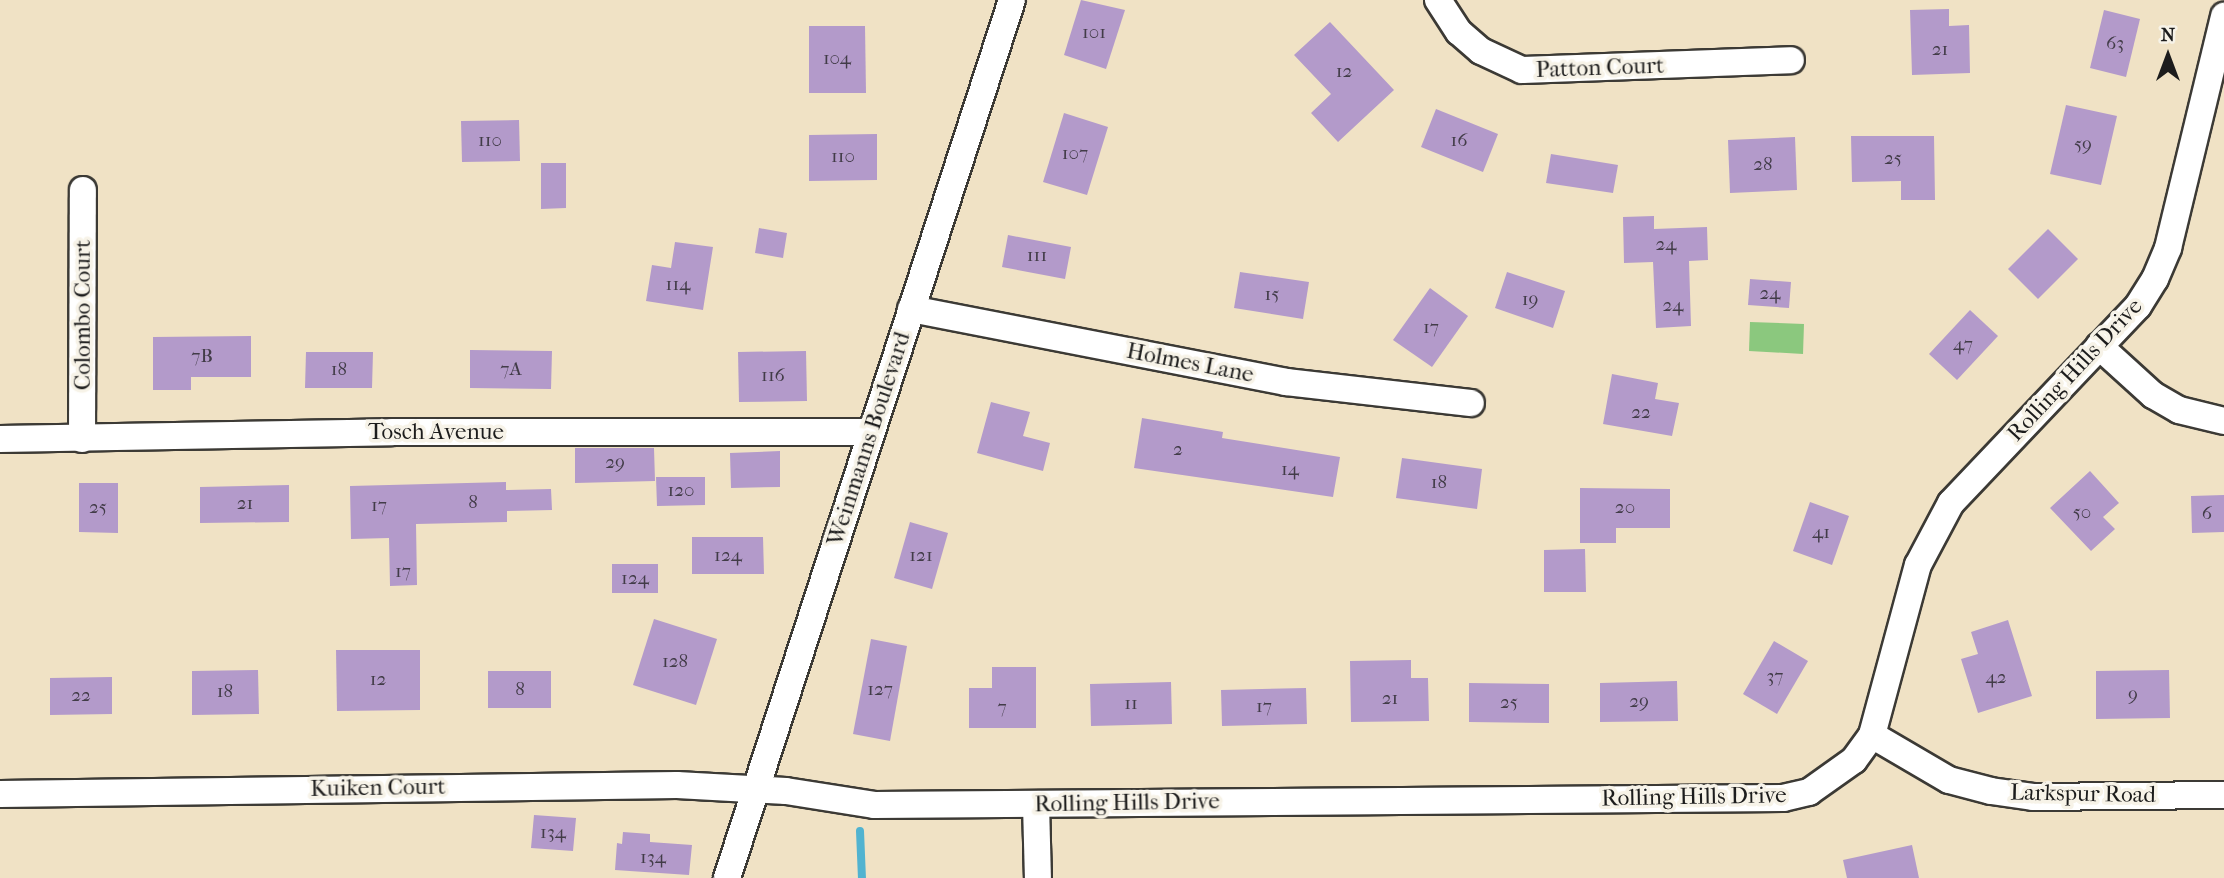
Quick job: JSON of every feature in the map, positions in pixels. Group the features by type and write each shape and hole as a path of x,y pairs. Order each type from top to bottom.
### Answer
{"street":[{"name":"Weinmanns Boulevard","path":"727,878 1012,0"},
{"name":"Patton Court","path":"1438,0 1459,32 1480,51 1522,70 1791,60"},
{"name":"Rolling Hills Drive","path":"756,788 874,805 1783,798 1833,779 1872,735 1918,565 1933,532 1972,478 2138,306 2168,248 2224,16"},
{"name":"Colombo Court","path":"82,439 83,190"},
{"name":"Holmes Lane","path":"911,309 1286,382 1471,403"},
{"path":"2099,346 2152,395 2179,410 2224,421"},
{"name":"Tosch Avenue","path":"0,439 392,432 871,432"},
{"name":"Larkspur Road","path":"1872,735 1950,780 1991,792 2033,797 2224,795"},
{"name":"Kuiken Court","path":"0,794 677,785 756,788"},
{"path":"1036,804 1038,878"}],"green space":[{"path":"1750,322 1804,324 1803,354 1749,351"}],"building":[{"path":"1081,0 1125,10 1106,69 1064,55"},
{"path":"1949,9 1949,26 1969,25 1970,73 1912,75 1910,10"},
{"path":"2104,10 2140,19 2126,77 2090,68"},
{"path":"1330,22 1394,90 1338,142 1311,113 1331,94 1294,55"},
{"path":"809,26 865,26 866,93 809,93"},
{"path":"2066,105 2117,116 2101,185 2050,174"},
{"path":"1436,109 1498,134 1483,172 1421,147"},
{"path":"1064,113 1108,127 1087,195 1043,182"},
{"path":"519,120 520,161 462,162 461,121"},
{"path":"877,134 877,180 809,181 809,135"},
{"path":"1851,136 1934,136 1935,200 1901,200 1901,181 1852,182"},
{"path":"1795,137 1797,190 1730,193 1728,140"},
{"path":"1551,154 1618,165 1613,193 1546,183"},
{"path":"541,163 566,163 566,208 541,209"},
{"path":"1654,216 1654,229 1707,227 1708,260 1689,261 1691,326 1656,328 1653,262 1624,263 1623,217"},
{"path":"759,228 787,233 783,258 755,253"},
{"path":"2048,229 2078,259 2038,299 2008,269"},
{"path":"1008,235 1071,247 1065,279 1002,267"},
{"path":"675,242 713,247 703,310 646,301 652,265 671,268"},
{"path":"1240,272 1309,282 1303,319 1234,308"},
{"path":"1507,272 1565,291 1553,328 1495,308"},
{"path":"1750,279 1791,282 1789,308 1748,305"},
{"path":"1430,288 1468,316 1432,367 1393,340"},
{"path":"1970,310 1998,336 1957,380 1929,354"},
{"path":"251,336 251,377 191,377 191,390 153,390 153,337"},
{"path":"470,350 552,351 551,389 470,388"},
{"path":"806,351 807,401 739,402 738,352"},
{"path":"306,352 373,352 372,388 305,388"},
{"path":"1612,374 1658,383 1655,399 1679,403 1672,436 1603,424"},
{"path":"991,402 1030,412 1023,436 1050,443 1043,471 977,453"},
{"path":"1142,418 1223,432 1222,438 1340,457 1333,497 1134,468"},
{"path":"575,448 654,448 655,481 575,483"},
{"path":"780,451 780,487 731,488 730,453"},
{"path":"1402,458 1482,469 1477,509 1396,498"},
{"path":"2090,471 2119,503 2103,517 2115,529 2091,551 2050,508"},
{"path":"656,477 705,477 705,505 657,506"},
{"path":"506,482 506,490 551,489 552,510 507,511 507,522 416,524 417,585 390,586 389,538 351,539 350,486"},
{"path":"79,483 118,483 118,533 79,532"},
{"path":"289,485 289,522 200,523 200,487"},
{"path":"1580,488 1670,489 1670,528 1616,528 1616,543 1580,543"},
{"path":"2224,495 2224,532 2192,533 2191,496"},
{"path":"1810,502 1849,516 1832,565 1793,551"},
{"path":"910,522 948,533 932,589 894,578"},
{"path":"692,537 763,537 764,574 692,574"},
{"path":"1585,549 1586,592 1544,592 1544,550"},
{"path":"612,564 658,564 658,593 612,593"},
{"path":"654,619 717,639 696,705 633,685"},
{"path":"2008,620 2032,696 1978,713 1961,659 1978,654 1971,632"},
{"path":"871,639 907,646 890,741 853,734"},
{"path":"1774,641 1808,661 1777,714 1743,694"},
{"path":"336,650 420,650 420,710 337,711"},
{"path":"1411,660 1411,678 1428,678 1429,721 1351,722 1350,661"},
{"path":"992,667 1036,667 1036,728 969,728 969,688 992,688"},
{"path":"258,670 259,714 192,715 192,671"},
{"path":"2169,670 2170,718 2096,719 2096,671"},
{"path":"488,671 551,671 551,708 488,708"},
{"path":"112,677 112,714 50,715 50,678"},
{"path":"1677,681 1678,721 1600,722 1600,683"},
{"path":"1171,682 1172,724 1091,726 1090,684"},
{"path":"1469,683 1549,684 1549,723 1469,722"},
{"path":"1306,688 1307,724 1222,726 1221,690"},
{"path":"534,815 576,818 573,851 531,848"},
{"path":"623,832 650,834 650,842 692,845 689,875 615,870 617,843 622,844"},
{"path":"1912,845 1919,878 1847,878 1843,860"}],"waterway":[{"path":"860,831 862,878"}]}
